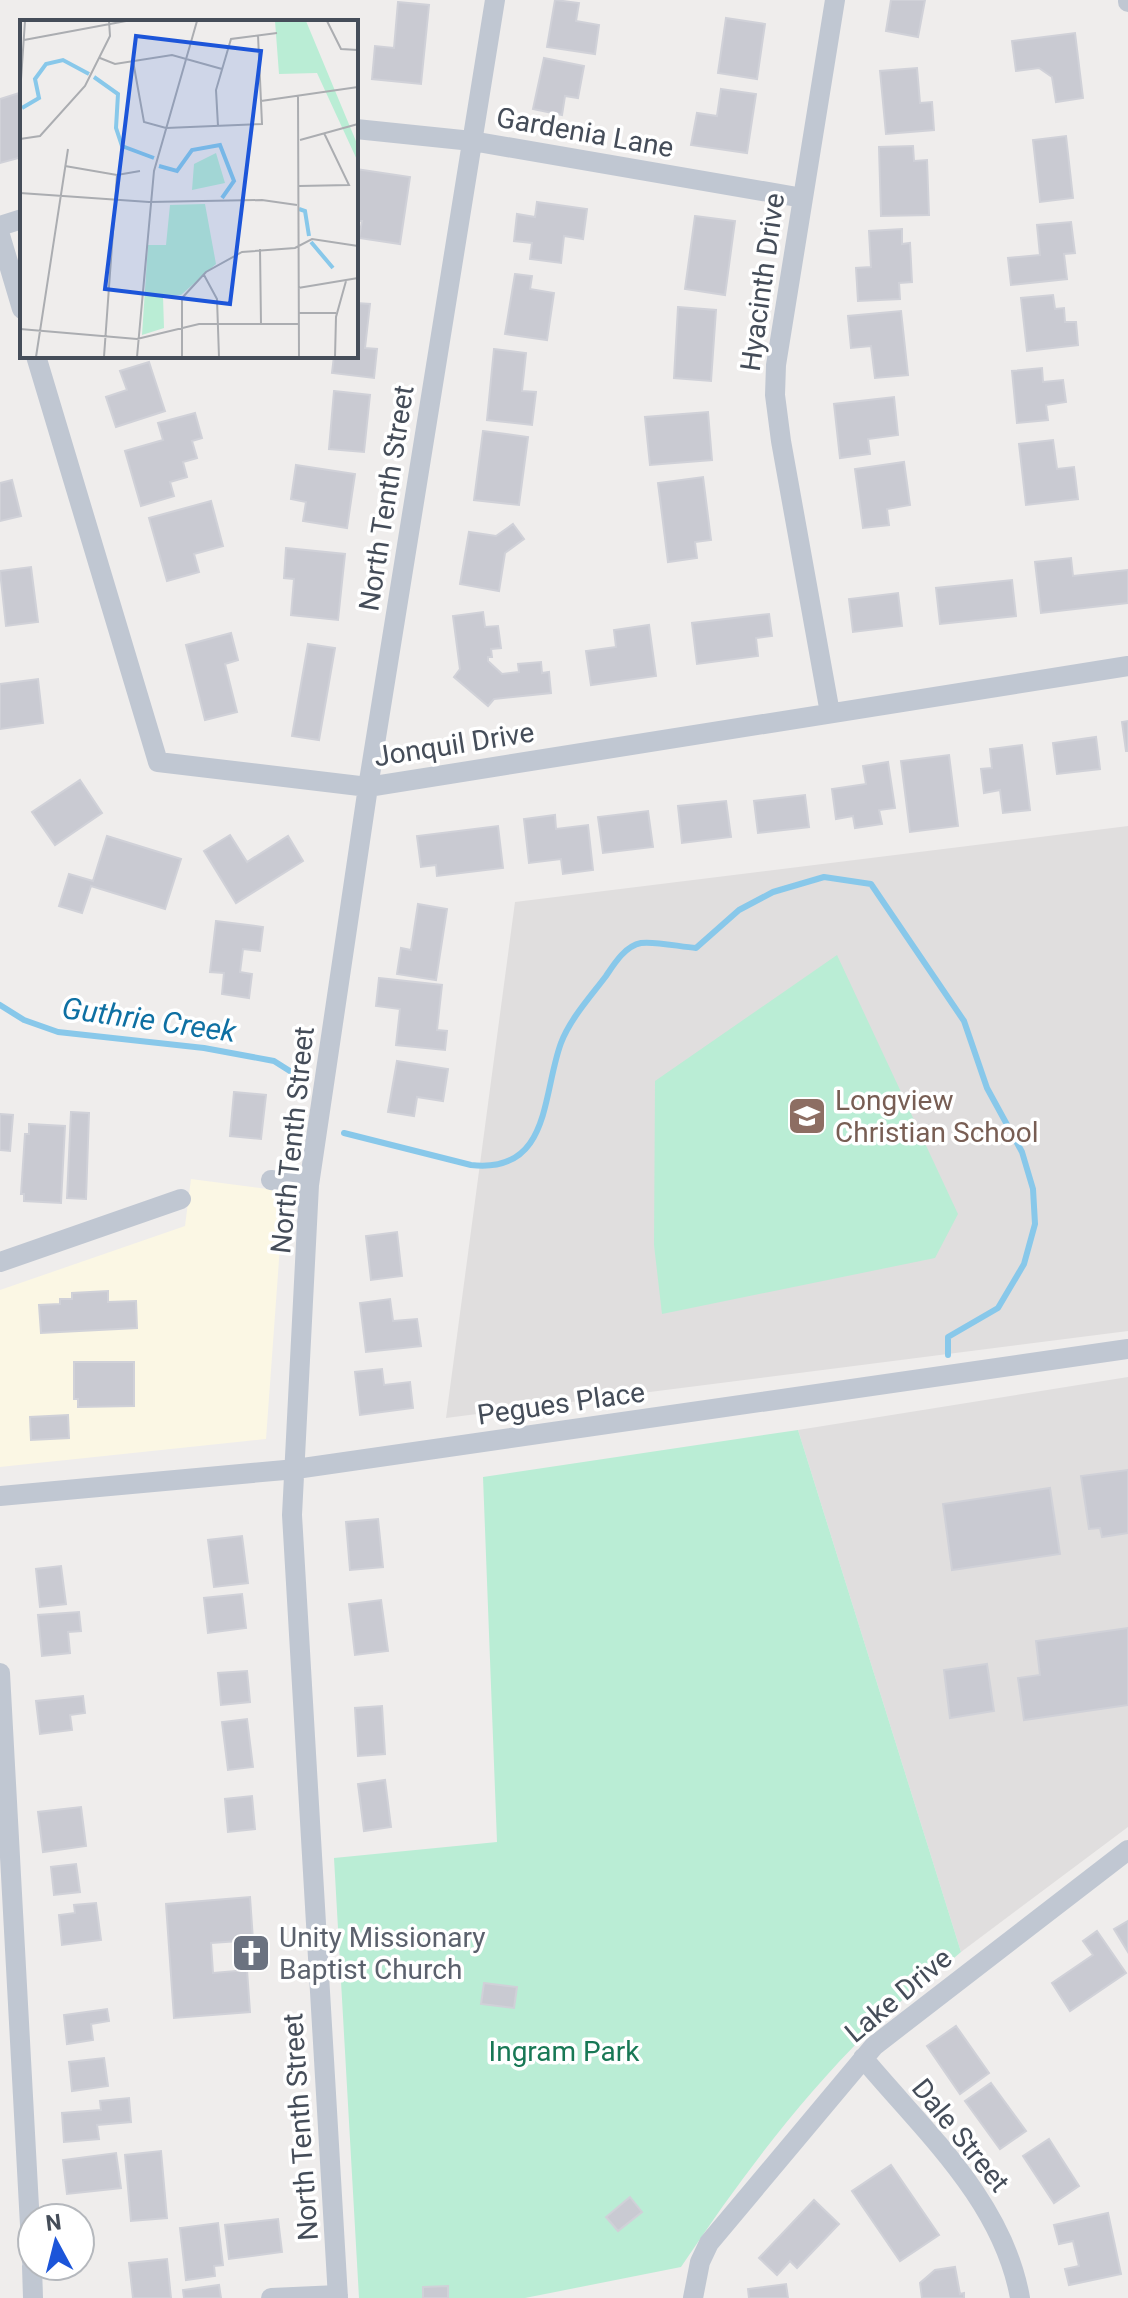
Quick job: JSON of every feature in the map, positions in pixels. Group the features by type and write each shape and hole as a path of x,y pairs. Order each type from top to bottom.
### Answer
{"street":[{"name":"North Tenth Street","path":"338,2297 292,1515 309,1185 368,787 495,0"},
{"name":"Hyacinth Drive","path":"830,713 775,395 776,365 835,0"},
{"name":"Gardenia Lane","path":"358,129 472,141 803,198"},
{"path":"0,226 20,220"},
{"path":"0,235 20,302"},
{"name":"Jonquil Drive","path":"37,358 158,762 368,787 1128,666"},
{"path":"271,1180 309,1185"},
{"path":"0,1262 181,1199"},
{"name":"Pegues Place","path":"0,1496 296,1469 1128,1349"},
{"path":"0,1673 29,2202"},
{"name":"Lake Drive","path":"693,2298 700,2262 709,2243 863,2058 885,2036 1128,1850"},
{"name":"Dale Street","path":"863,2058 982,2202 1003,2240 1020,2298"},
{"path":"271,2298 338,2297"}],"shaded area":[{"name":"Longview Christian School","path":"1128,826 1128,1331 446,1418 515,902"},
{"path":"191,1179 284,1191 266,1439 0,1467 0,1290 185,1226"},
{"path":"1128,1377 1128,1827 961,1952 798,1430"}],"green space":[{"path":"837,955 958,1214 935,1258 662,1314 654,1245 655,1081"},
{"name":"Ingram Park","path":"798,1430 961,1952 886,2014 822,2081 748,2171 681,2267 525,2298 359,2298 334,1858 497,1842 483,1477"}],"building":[{"path":"555,0 579,3 576,21 599,25 595,54 547,47"},
{"path":"891,0 925,0 918,37 886,31"},
{"path":"398,2 429,5 421,84 372,79 375,46 394,48"},
{"path":"726,18 765,24 757,79 718,73"},
{"path":"1075,33 1083,98 1056,102 1052,77 1039,68 1016,71 1012,41"},
{"path":"544,58 584,66 578,98 565,96 562,115 533,109"},
{"path":"917,68 920,103 932,102 934,130 886,134 880,71"},
{"path":"721,89 756,94 747,153 691,145 697,113 717,116"},
{"path":"20,93 20,158 0,163 0,99"},
{"path":"1066,136 1073,198 1040,202 1033,140"},
{"path":"913,146 914,161 927,160 929,215 881,216 879,147"},
{"path":"358,169 410,177 400,244 359,238 362,221 358,221"},
{"path":"537,202 587,209 583,239 564,236 561,263 530,259 532,243 514,241 517,214 535,217"},
{"path":"695,216 735,221 725,295 685,289"},
{"path":"1071,222 1075,253 1064,254 1067,279 1011,285 1008,258 1040,255 1037,225"},
{"path":"902,229 902,244 910,243 912,282 899,283 900,299 858,301 856,268 871,267 869,231"},
{"path":"515,274 532,276 530,289 554,293 547,340 505,334"},
{"path":"1053,295 1055,309 1064,308 1065,322 1076,322 1078,345 1027,351 1021,298"},
{"path":"358,303 370,304 365,348 377,349 374,378 332,373 334,358 358,358"},
{"path":"678,307 716,310 711,381 674,378"},
{"path":"901,311 908,375 875,378 871,346 851,348 848,316"},
{"path":"494,349 526,353 522,391 536,392 532,425 487,420"},
{"path":"149,362 165,411 116,427 106,397 127,390 120,371"},
{"path":"1042,368 1043,382 1063,380 1066,402 1046,405 1048,420 1017,423 1012,371"},
{"path":"334,391 370,395 364,452 329,449"},
{"path":"894,397 898,435 868,439 870,454 840,458 834,404"},
{"path":"708,412 712,460 650,465 645,417"},
{"path":"195,413 202,438 192,441 197,458 183,462 187,477 170,482 174,496 141,506 125,451 163,440 158,423"},
{"path":"483,431 528,437 519,505 474,500"},
{"path":"1053,440 1057,469 1074,467 1078,499 1026,505 1019,444"},
{"path":"904,462 910,505 887,509 889,525 863,528 855,469"},
{"path":"296,465 355,474 347,528 303,521 306,502 291,499"},
{"path":"703,477 711,540 695,542 697,558 668,562 658,483"},
{"path":"12,480 21,516 0,521 0,483"},
{"path":"211,501 223,546 194,554 199,572 167,581 149,518"},
{"path":"513,524 524,539 505,553 499,591 460,584 469,532 496,536"},
{"path":"286,548 345,554 338,620 291,615 294,579 284,578"},
{"path":"1071,558 1073,576 1128,570 1128,603 1041,613 1035,562"},
{"path":"31,567 38,622 6,626 0,571"},
{"path":"1012,580 1016,616 940,624 936,588"},
{"path":"898,593 902,626 853,632 849,599"},
{"path":"483,612 485,627 498,626 501,648 491,649 492,657 488,657 488,661 502,674 519,672 518,664 541,662 542,673 549,672 551,693 494,699 488,706 454,677 460,669 453,616"},
{"path":"769,614 772,636 756,638 758,656 697,664 692,623"},
{"path":"649,625 656,676 591,685 586,651 616,647 614,630"},
{"path":"231,633 238,660 225,664 237,712 205,720 186,645"},
{"path":"308,644 335,648 319,740 292,736"},
{"path":"38,679 43,723 0,729 0,684"},
{"path":"1128,721 1128,751 1126,751 1122,722"},
{"path":"1096,737 1100,769 1057,774 1053,743"},
{"path":"1022,745 1030,810 1003,813 1000,790 984,793 981,769 992,768 990,749"},
{"path":"949,755 958,826 910,832 901,761"},
{"path":"888,762 895,808 879,810 882,824 855,828 853,816 836,819 832,789 866,784 863,766"},
{"path":"80,780 102,813 55,845 32,812"},
{"path":"805,795 809,827 758,833 754,801"},
{"path":"726,801 731,837 682,843 678,806"},
{"path":"648,811 653,847 603,853 598,817"},
{"path":"555,815 556,829 588,825 593,870 563,874 561,859 529,863 524,819"},
{"path":"498,826 503,868 437,876 436,865 421,867 417,836"},
{"path":"230,835 247,862 288,836 303,861 236,903 204,851"},
{"path":"107,836 181,859 165,909 91,886 82,913 59,906 69,874 93,881"},
{"path":"418,904 447,909 436,980 397,974 401,948 411,950"},
{"path":"216,921 263,927 260,951 243,949 240,972 252,974 249,998 222,994 224,973 210,972"},
{"path":"379,978 442,985 437,1030 447,1031 445,1050 396,1045 400,1009 376,1006"},
{"path":"397,1061 448,1069 443,1101 417,1097 414,1116 388,1112"},
{"path":"234,1092 266,1095 261,1139 230,1136"},
{"path":"71,1112 89,1113 86,1199 67,1198"},
{"path":"0,1114 13,1115 10,1151 0,1150"},
{"path":"29,1124 65,1126 61,1203 24,1201 24,1194 21,1194 25,1134 29,1134"},
{"path":"397,1232 402,1276 371,1280 366,1236"},
{"path":"108,1291 108,1302 136,1301 137,1328 41,1333 39,1305 60,1304 60,1299 72,1299 72,1293"},
{"path":"390,1299 393,1321 417,1319 421,1346 366,1352 360,1303"},
{"path":"74,1362 134,1362 134,1406 78,1407 78,1399 74,1399"},
{"path":"382,1369 384,1385 410,1382 413,1408 360,1415 355,1372"},
{"path":"68,1415 69,1438 31,1440 30,1417"},
{"path":"1128,1470 1128,1533 1102,1537 1100,1528 1089,1529 1081,1476"},
{"path":"1050,1488 1060,1554 952,1570 943,1504"},
{"path":"378,1519 383,1567 350,1570 346,1522"},
{"path":"242,1536 248,1583 214,1587 208,1540"},
{"path":"61,1566 66,1604 40,1607 36,1569"},
{"path":"242,1594 246,1628 208,1633 204,1598"},
{"path":"381,1600 388,1651 355,1655 349,1604"},
{"path":"79,1612 81,1631 68,1632 70,1653 42,1656 38,1615"},
{"path":"1128,1628 1128,1705 1024,1720 1018,1678 1040,1675 1036,1641"},
{"path":"987,1664 994,1711 950,1718 944,1670"},
{"path":"247,1671 250,1702 221,1705 218,1673"},
{"path":"83,1696 85,1713 70,1715 72,1730 40,1734 36,1701"},
{"path":"382,1706 385,1754 358,1756 355,1708"},
{"path":"247,1719 253,1767 228,1770 222,1722"},
{"path":"385,1780 391,1827 364,1831 358,1784"},
{"path":"252,1796 255,1829 228,1832 225,1799"},
{"path":"81,1807 86,1846 43,1852 38,1812"},
{"path":"76,1864 80,1892 54,1895 51,1867"},
{"path":"250,1897 253,1940 211,1943 213,1973 247,1970 250,2012 174,2018 166,1904"},
{"path":"96,1903 101,1940 62,1945 59,1915 75,1913 74,1905"},
{"path":"1128,1921 1128,1952 1114,1929"},
{"path":"1097,1931 1126,1973 1070,2011 1052,1983 1093,1955 1083,1941"},
{"path":"484,1983 517,1987 514,2008 481,2004"},
{"path":"107,2009 109,2021 91,2024 93,2040 67,2044 64,2015"},
{"path":"956,2026 989,2073 960,2094 927,2046"},
{"path":"104,2058 108,2086 72,2091 69,2062"},
{"path":"991,2083 1026,2131 1000,2149 965,2101"},
{"path":"129,2098 131,2122 97,2125 99,2139 64,2142 62,2113 101,2110 100,2101"},
{"path":"1049,2139 1079,2186 1054,2203 1023,2156"},
{"path":"161,2151 167,2218 131,2221 125,2155"},
{"path":"116,2153 121,2188 67,2194 63,2160"},
{"path":"891,2165 939,2235 900,2261 852,2191"},
{"path":"630,2197 642,2212 618,2231 606,2217"},
{"path":"814,2200 839,2224 797,2268 790,2261 777,2275 759,2258"},
{"path":"1108,2213 1121,2274 1069,2285 1065,2269 1079,2266 1073,2241 1059,2244 1054,2225"},
{"path":"278,2219 282,2252 229,2259 225,2225"},
{"path":"218,2223 223,2265 214,2266 215,2276 186,2280 180,2228"},
{"path":"167,2259 171,2298 133,2298 129,2263"},
{"path":"955,2267 960,2294 964,2293 964,2298 922,2298 920,2283 935,2270"},
{"path":"786,2284 788,2298 749,2298 748,2289"},
{"path":"219,2285 221,2298 184,2298 183,2290"},
{"path":"448,2286 448,2298 423,2298 423,2287"}],"waterway":[{"path":"344,1133 471,1165 497,1164 516,1157 530,1144 539,1126 565,1034 616,961 630,948 641,943 696,948 739,910 773,892 824,877 871,884 964,1021 987,1088 1022,1152 1033,1189 1035,1224 1024,1264 998,1308 948,1337 948,1355"},
{"name":"Guthrie Creek","path":"0,1005 24,1020 58,1032 204,1048 274,1061 293,1073"}],"place":[{"name":"Longview Christian School","path":"807,1116"},
{"name":"Unity Missionary Baptist Church","path":"251,1953"}]}
